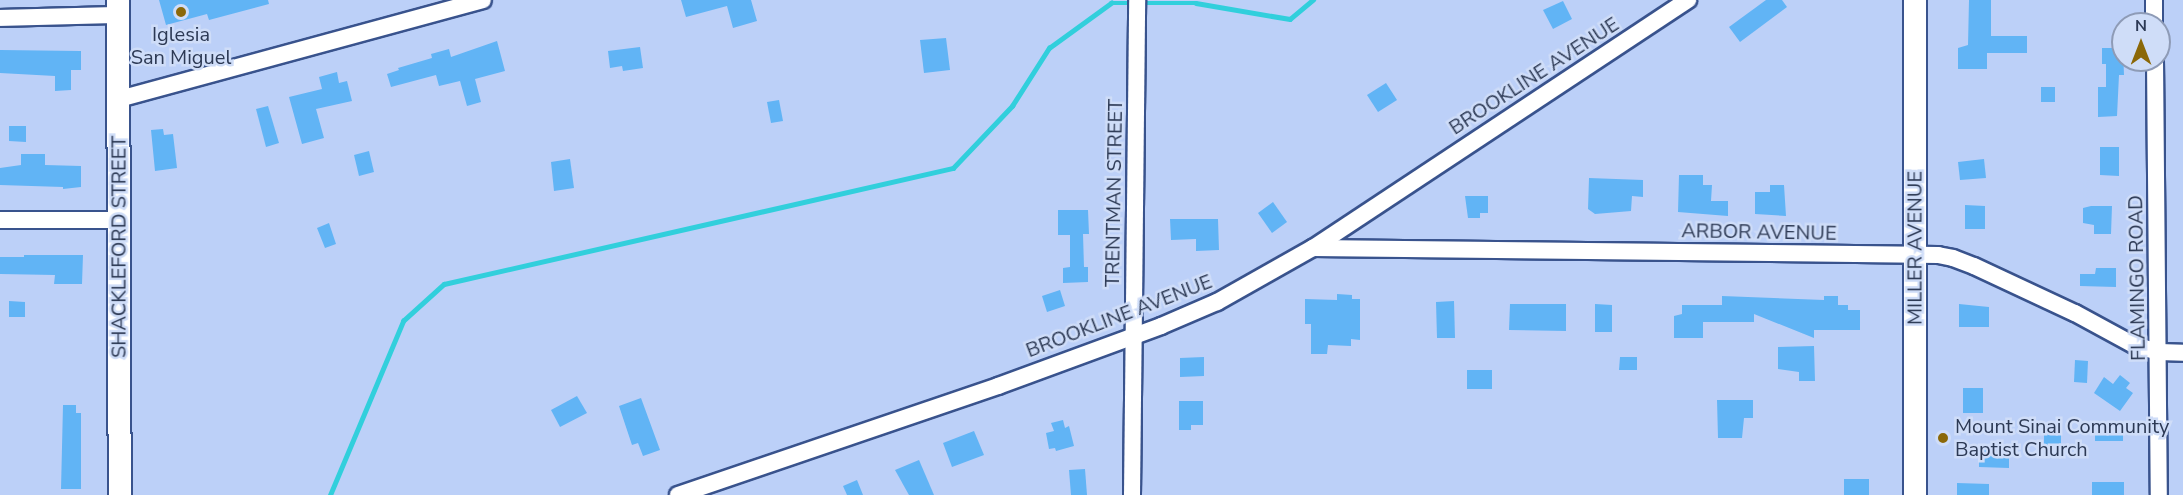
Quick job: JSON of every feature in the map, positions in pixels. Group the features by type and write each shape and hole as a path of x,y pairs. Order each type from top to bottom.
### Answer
{"main road":[{"name":"MILLER AVENUE","path":"1915,0 1915,495"},
{"name":"SHACKLEFORD STREET","path":"117,8 120,495"}],"street":[{"path":"119,99 483,0"},
{"name":"TRENTMAN STREET","path":"1132,495 1137,0"},
{"name":"BROOKLINE AVENUE","path":"678,495 998,386 1217,303 1313,248 1688,0"},
{"path":"0,18 117,8"},
{"name":"FLAMINGO ROAD","path":"2155,72 2159,495"},
{"path":"0,220 120,220"},
{"name":"ARBOR AVENUE","path":"1313,248 1915,255 1953,258 2075,313 2134,345 2159,352 2183,353"}],"building":[{"name":"Iglesia San Miguel","path":"159,0 268,0 269,4 209,20 207,14 166,25"},
{"path":"681,0 751,0 757,21 733,28 727,6 686,17"},
{"path":"1766,0 1782,0 1787,7 1740,42 1729,27"},
{"path":"1969,0 1991,0 1991,36 2027,36 2027,53 1987,53 1987,69 1958,69 1958,48 1968,45"},
{"path":"1563,1 1572,19 1553,29 1543,10"},
{"path":"946,38 950,70 924,73 920,40"},
{"path":"497,41 505,71 475,79 481,102 467,106 460,81 439,86 436,75 391,87 387,74 399,70 398,68 432,58 431,54 449,49 451,57"},
{"path":"640,47 643,68 623,71 622,66 610,68 608,51"},
{"path":"2102,48 2111,48 2111,72 2124,72 2124,75 2119,75 2117,116 2098,117 2098,87 2106,87 2106,64 2102,64"},
{"path":"0,50 81,51 81,70 71,70 71,90 55,91 55,76 0,73"},
{"path":"337,72 339,83 347,81 352,101 316,109 324,138 302,144 289,97 322,89 319,77"},
{"path":"1386,83 1397,100 1378,112 1367,95"},
{"path":"2041,87 2055,87 2055,102 2041,102"},
{"path":"779,100 783,121 771,123 767,102"},
{"path":"268,106 279,143 266,147 256,109"},
{"path":"9,126 26,126 26,142 9,141"},
{"path":"163,129 164,135 173,134 177,168 155,171 151,130"},
{"path":"2100,147 2119,147 2119,176 2100,175"},
{"path":"369,151 374,172 359,176 354,155"},
{"path":"21,154 45,154 45,165 81,166 81,187 63,189 63,187 0,185 0,168 21,165"},
{"path":"570,159 574,188 554,191 551,162"},
{"path":"1984,159 1986,178 1960,180 1958,162"},
{"path":"1679,175 1703,175 1703,185 1712,185 1711,201 1728,201 1728,216 1678,212"},
{"path":"1589,178 1643,180 1643,197 1632,196 1631,211 1595,214 1588,209"},
{"path":"1770,185 1784,185 1786,216 1755,214 1755,192 1770,192"},
{"path":"1465,196 1488,196 1488,213 1480,213 1480,218 1468,218"},
{"path":"1273,202 1287,222 1272,233 1258,213"},
{"path":"1965,205 1985,206 1985,229 1965,229"},
{"path":"2112,206 2111,234 2094,234 2094,225 2083,223 2083,208"},
{"path":"1058,210 1088,210 1089,234 1083,234 1084,267 1088,267 1088,282 1063,283 1063,268 1070,267 1070,235 1058,235"},
{"path":"1170,219 1218,219 1219,250 1196,251 1196,239 1171,240"},
{"path":"329,223 336,244 325,248 317,228"},
{"path":"24,255 83,255 82,284 54,284 55,275 0,274 0,257 24,257"},
{"path":"2096,268 2116,268 2116,287 2080,286 2080,274 2095,274"},
{"path":"1060,290 1065,306 1047,312 1042,296"},
{"path":"1337,294 1352,295 1352,299 1360,299 1360,340 1351,339 1351,346 1328,345 1327,354 1311,354 1311,324 1305,324 1305,299 1337,300"},
{"path":"1722,296 1824,300 1824,296 1838,296 1838,305 1848,305 1848,310 1860,310 1860,330 1814,330 1814,338 1754,314 1754,322 1703,322 1703,338 1674,338 1674,316 1682,314 1682,305 1722,305"},
{"path":"9,301 25,302 25,317 9,317"},
{"path":"1454,301 1455,338 1437,338 1436,302"},
{"path":"1510,304 1566,304 1566,331 1509,330"},
{"path":"1595,304 1612,305 1612,332 1595,332"},
{"path":"1959,304 1989,307 1989,327 1959,327"},
{"path":"1814,346 1815,381 1799,381 1799,372 1778,369 1778,347"},
{"path":"1204,357 1204,376 1180,377 1180,358"},
{"path":"1620,357 1637,357 1637,370 1619,370"},
{"path":"2075,360 2088,361 2087,383 2074,382"},
{"path":"1467,370 1492,370 1492,389 1467,389"},
{"path":"2120,375 2130,383 2126,388 2133,393 2120,411 2094,393 2104,377 2113,384"},
{"path":"1963,388 1983,388 1983,413 1963,413"},
{"path":"577,396 587,413 560,427 551,410"},
{"path":"641,398 660,450 643,456 638,443 632,445 619,406"},
{"path":"1717,400 1753,400 1753,418 1744,418 1742,438 1718,438"},
{"path":"1179,401 1203,401 1203,425 1191,425 1191,430 1179,430"},
{"path":"63,405 76,405 76,413 81,413 81,489 61,489"},
{"path":"1063,420 1065,428 1069,426 1074,446 1056,451 1055,448 1049,449 1046,433 1054,431 1051,423"},
{"path":"2095,423 2123,423 2123,441 2095,441"},
{"path":"2044,430 2061,430 2061,449 2044,449"},
{"path":"974,431 984,455 952,467 943,443"},
{"path":"1983,447 2009,448 2009,468 1979,467 1979,454 1983,454"},
{"path":"919,460 934,495 909,495 895,470"},
{"path":"1085,469 1087,495 1071,495 1069,470"},
{"path":"1844,479 1869,479 1869,495 1844,495"},
{"path":"857,480 863,495 847,495 843,486"},
{"path":"2092,482 2124,482 2124,495 2092,495"},
{"path":"1957,483 1989,484 1989,495 1957,495"}],"waterway":[{"path":"330,495 403,321 444,284 953,168 1012,106 1049,48 1111,3 1196,3 1290,19 1313,0"}],"place":[{"name":"Iglesia San Miguel","path":"181,12"},
{"name":"Mount Sinai Community Baptist Church","path":"1943,438"}]}
